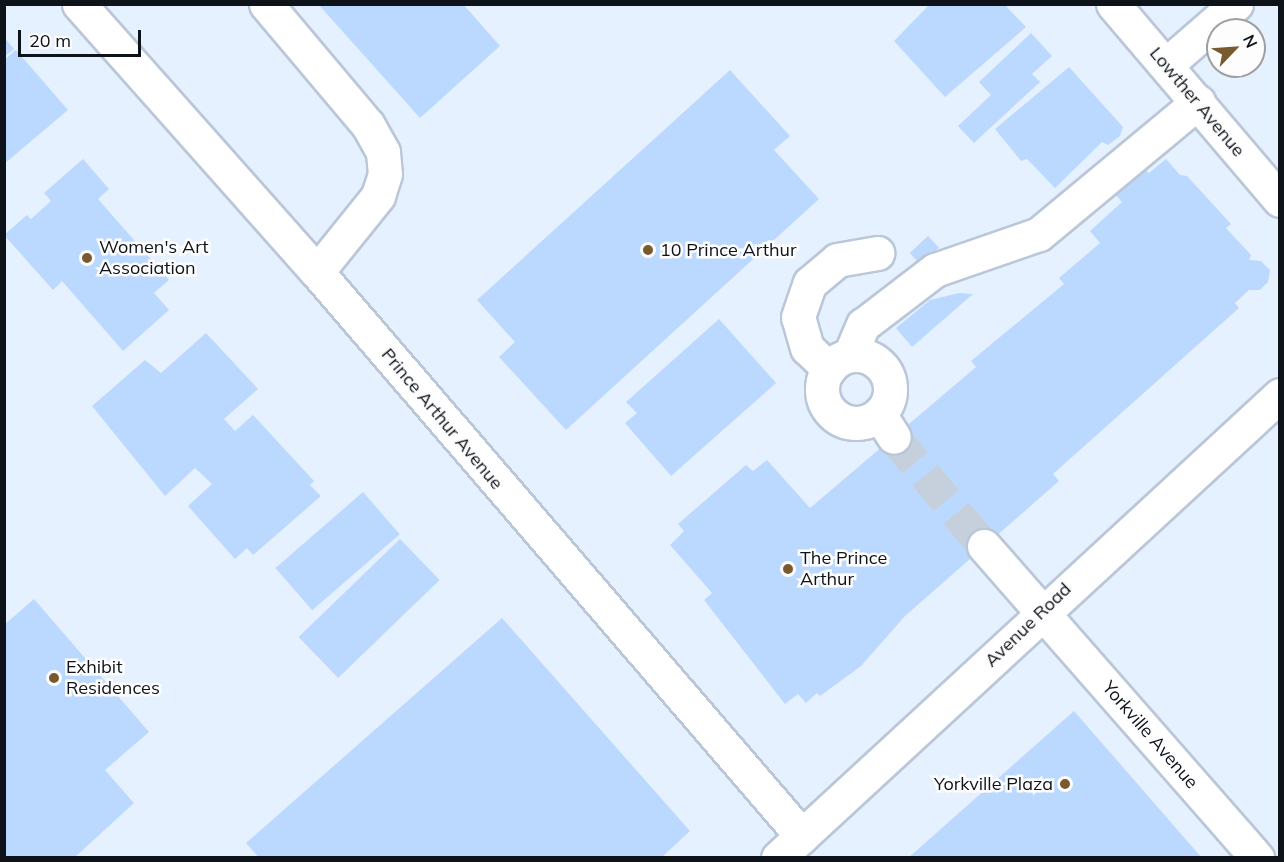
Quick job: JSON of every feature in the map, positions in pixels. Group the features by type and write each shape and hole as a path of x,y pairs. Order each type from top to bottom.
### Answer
{"street":[{"name":"Prince Arthur Avenue","path":"79,4 317,272 802,836"},
{"path":"266,4 368,125 383,152 385,174 378,195 317,272"},
{"name":"Lowther Avenue","path":"1113,4 1280,200"},
{"path":"1166,64 1236,4"},
{"path":"877,253 837,260 810,283 798,317 807,348 840,362 871,358 887,373 890,395 887,425 838,417 830,410 822,390 840,362 863,325 935,270 1039,234 1198,102"},
{"name":"Avenue Road","path":"778,858 1280,395"},
{"name":"Yorkville Avenue","path":"984,546 1041,614 1257,858"}],"building":[{"path":"318,4 463,4 500,46 420,118"},
{"path":"930,4 1004,4 1026,27 945,97 894,41"},
{"path":"1031,33 1052,56 1032,74 1040,82 974,143 958,126 991,95 979,82"},
{"path":"4,37 14,49 4,57"},
{"path":"16,50 68,110 4,164 4,60"},
{"path":"1069,67 1123,127 1120,136 1108,145 1102,142 1055,188 1027,159 1021,161 995,129"},
{"name":"10 Prince Arthur","path":"730,70 790,136 774,150 819,199 566,430 499,357 515,342 477,300"},
{"name":"Women's Art Association","path":"83,159 109,189 98,199 169,280 154,293 169,310 123,351 62,281 53,290 4,235 27,215 31,219 51,201 44,193"},
{"path":"1166,159 1180,175 1187,176 1231,224 1226,228 1251,255 1249,260 1261,261 1270,270 1268,282 1260,290 1249,290 1235,303 1239,308 1053,474 1059,481 905,616 861,666 820,696 817,693 806,703 798,694 785,704 704,600 712,593 670,545 684,531 678,524 746,465 753,471 767,460 810,508 976,367 971,361 1064,284 1059,278 1100,243 1090,231 1122,202 1116,195 1145,170 1149,173"},
{"path":"928,236 939,248 921,265 910,253"},
{"path":"959,293 973,294 912,347 896,328 930,300"},
{"path":"719,319 776,383 671,476 625,423 637,413 626,402"},
{"path":"206,333 258,389 224,419 235,431 253,415 314,481 310,485 321,496 253,555 247,548 235,559 188,506 212,484 195,468 165,496 92,406 145,360 161,373"},
{"path":"363,492 400,534 312,610 275,568"},
{"path":"400,539 440,580 338,678 299,637"},
{"name":"Exhibit Residences","path":"34,599 149,732 105,770 134,803 74,858 4,858 4,625"},
{"path":"502,618 690,831 661,858 259,858 246,843"},
{"name":"Yorkville Plaza","path":"1074,711 1202,858 908,858"}],"tunnel":[{"path":"894,437 984,546"}],"place":[{"name":"10 Prince Arthur","path":"648,250"},
{"name":"Women's Art Association","path":"87,258"},
{"name":"The Prince Arthur","path":"788,569"},
{"name":"Exhibit Residences","path":"54,678"},
{"name":"Yorkville Plaza","path":"1065,784"}]}
